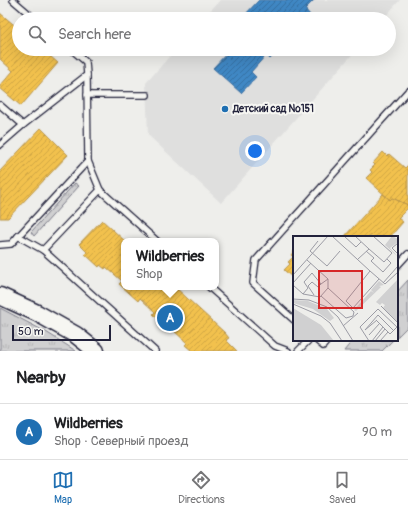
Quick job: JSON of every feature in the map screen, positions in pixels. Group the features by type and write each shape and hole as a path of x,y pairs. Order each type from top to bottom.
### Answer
{"main road":[{"path":"0,296 38,313 76,335 96,351"}],"lane":[{"path":"13,0 28,12"},
{"path":"79,56 86,62 88,75 88,161 100,190 154,238"},
{"path":"0,145 23,125 88,75"},
{"path":"293,319 253,283 256,260 408,91"},
{"path":"87,95 146,95"},
{"path":"0,105 23,125"},
{"path":"0,245 11,244 88,161"},
{"path":"43,250 100,190"},
{"path":"18,236 43,250 155,351"},
{"path":"398,265 408,254"},
{"path":"212,290 274,346 288,351"},
{"path":"298,351 307,341"},
{"path":"317,341 323,346 327,341"}],"shaded area":[{"path":"220,0 400,0 389,12 209,12"},
{"name":"Детский сад №151","path":"170,56 351,56 221,203 148,135 146,83"}],"green space":[{"path":"75,183 79,186 34,236 31,232"},
{"path":"408,280 408,326 398,336 398,291"},
{"path":"0,308 46,332 76,351 0,351"},
{"path":"352,341 392,341 382,351 344,351"}],"building: Homes":[{"path":"0,13 12,23 12,56 50,56 58,63 21,106 0,88 0,86 13,71 0,59"},
{"path":"41,128 68,155 8,218 0,218 0,171"},
{"path":"383,152 387,156 389,154 405,168 408,165 408,205 392,198 390,200 366,178 372,172 370,170 375,165 373,163"},
{"path":"383,194 390,200 392,198 408,205 408,208 398,218 403,222 391,236 345,236"},
{"path":"102,220 122,238 121,280 106,267 105,269 100,265 99,267 85,254 87,252 79,244"},
{"path":"293,257 293,278 284,270 290,264 288,262"},
{"path":"126,290 178,290 225,333 229,338 226,340 237,351 192,351 185,345 187,343 172,329 171,331 153,314 155,312 140,298 138,301"}],"building: Schools":[{"path":"259,0 314,0 305,9 308,12 248,12"},
{"path":"224,56 265,56 251,72 256,77 241,93 213,68"}],"place":[{"name":"Детский сад №151","path":"225,109"},
{"name":"Wildberries","path":"170,318"}]}
